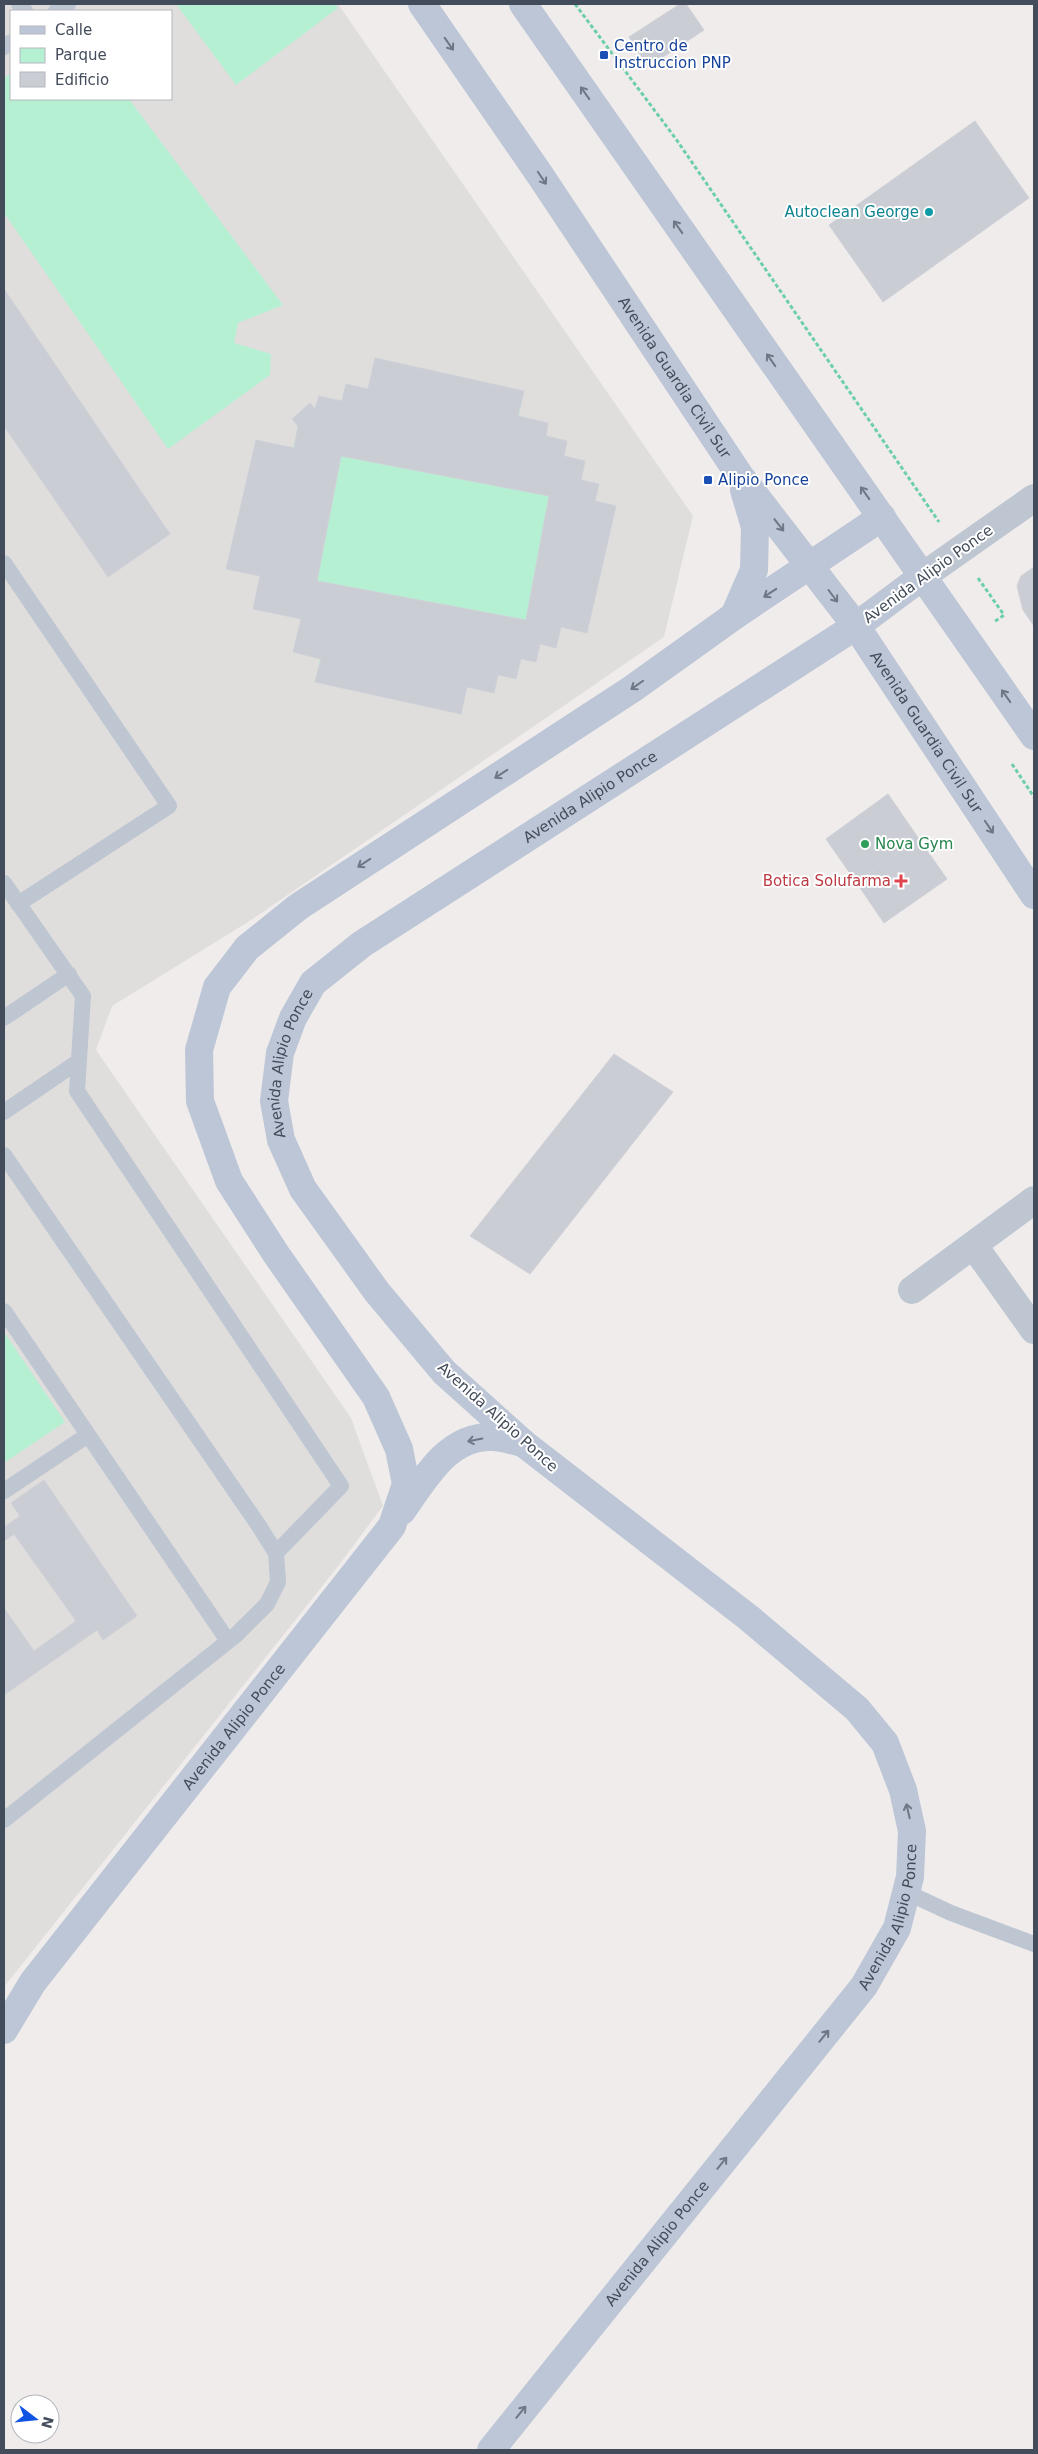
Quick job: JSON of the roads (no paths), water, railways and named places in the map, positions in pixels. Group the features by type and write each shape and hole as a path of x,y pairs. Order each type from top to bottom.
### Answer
{"main road":[{"name":"Avenida Guardia Civil Sur","path":"422,4 540,175 740,476 856,626 1034,895"},
{"path":"523,4 1034,736"},
{"path":"734,616 754,570 755,527 740,476"},
{"name":"Avenida Alipio Ponce","path":"4,2030 33,1982 392,1526 406,1484 399,1449 376,1397 276,1254 229,1181 200,1101 200,1050 217,987 247,948 298,907 632,689 734,616 882,517"},
{"name":"Avenida Alipio Ponce","path":"491,2450 864,1986 896,1928 910,1877 912,1831 903,1790 885,1743 856,1709 749,1618 523,1443 444,1372 377,1292 303,1189 281,1140 274,1101 280,1053 293,1018 313,983 362,944 856,626 923,576"},
{"path":"392,1526 439,1459 465,1442 491,1437 523,1443"}],"street":[{"name":"Avenida Alipio Ponce","path":"923,576 1034,498"},
{"path":"912,1290 1034,1200"},
{"path":"974,1246 1034,1330"}],"lane":[{"path":"4,563 169,806 18,904"},
{"path":"4,883 83,996 77,1091 341,1486 276,1553"},
{"path":"4,1018 69,974"},
{"path":"4,1112 79,1061"},
{"path":"4,1155 259,1526 276,1553 278,1582 267,1604 228,1642 4,1820"},
{"path":"4,1311 228,1642"},
{"path":"4,1491 88,1435"},
{"path":"906,1892 950,1913 1034,1944"}],"place":[{"name":"Centro de Instruccion PNP","path":"604,55"},
{"name":"Autoclean George","path":"929,212"},
{"name":"Alipio Ponce","path":"708,480"},
{"name":"Nova Gym","path":"865,844"},
{"name":"Botica Solufarma","path":"901,881"}]}
